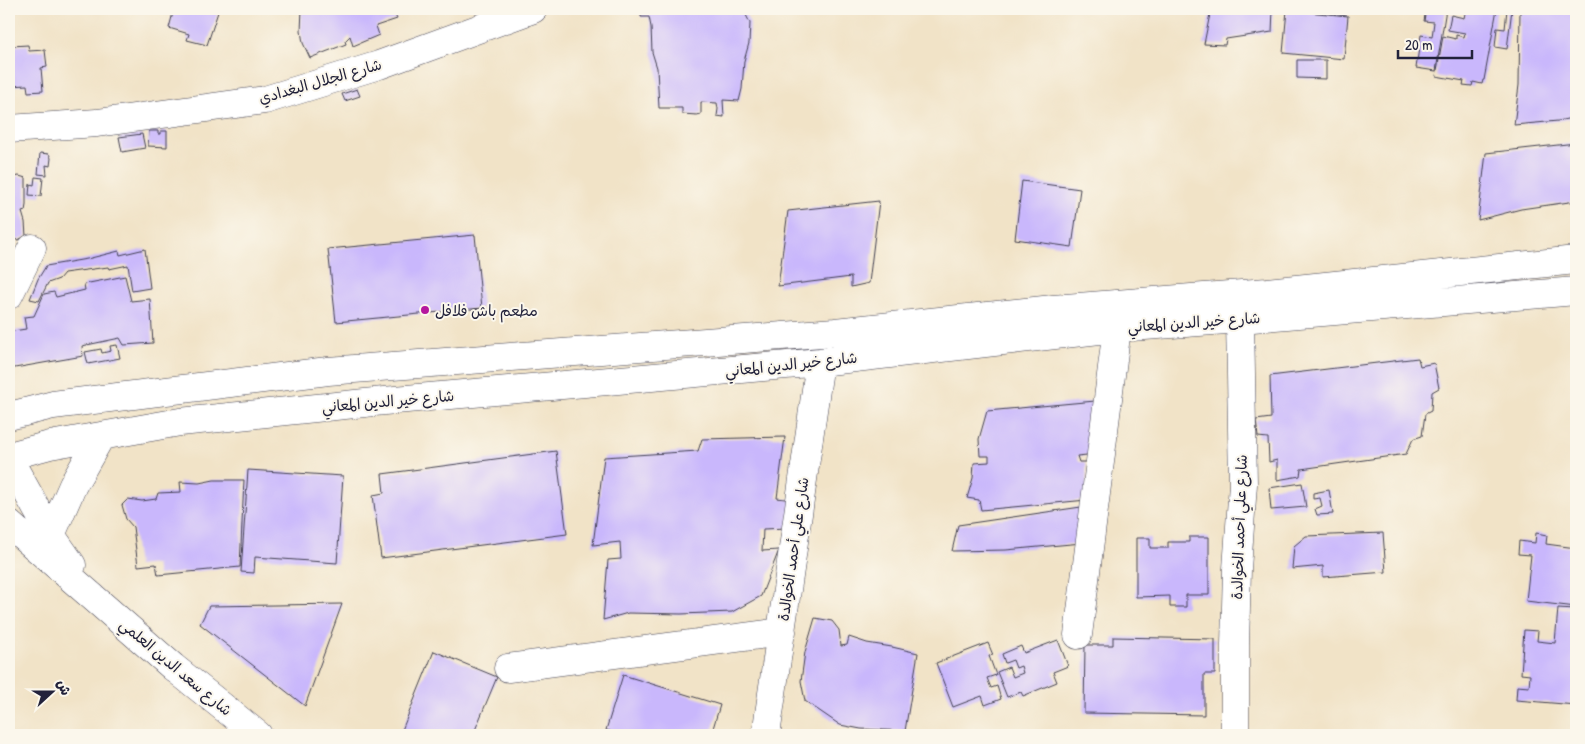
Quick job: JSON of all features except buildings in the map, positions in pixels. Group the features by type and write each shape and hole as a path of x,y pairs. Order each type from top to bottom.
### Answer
{"street":[{"name":"شارع الجلال البغدادي","path":"9,129 98,123 265,100 379,65 533,9"},
{"path":"9,294 32,248"},
{"name":"شارع خير الدين المعاني","path":"9,416 53,405 328,371 835,332 1053,309 1267,292 1576,260"},
{"name":"شارع خير الدين المعاني","path":"9,458 50,445 180,422 384,401 820,362 1117,328 1576,291"},
{"name":"شارع علي أحمد الخوالدة","path":"1235,735 1234,645 1243,484 1240,319"},
{"path":"1078,635 1117,328"},
{"name":"شارع علي أحمد الخوالدة","path":"766,735 820,362"},
{"path":"29,537 73,485 101,436"},
{"path":"9,458 29,537"},
{"path":"9,524 29,537"},
{"name":"شارع سعد الدين العلمي","path":"29,537 174,667 258,735"},
{"path":"508,668 782,632"}],"place":[{"name":"مطعم باش فلافل","path":"425,310"}]}
